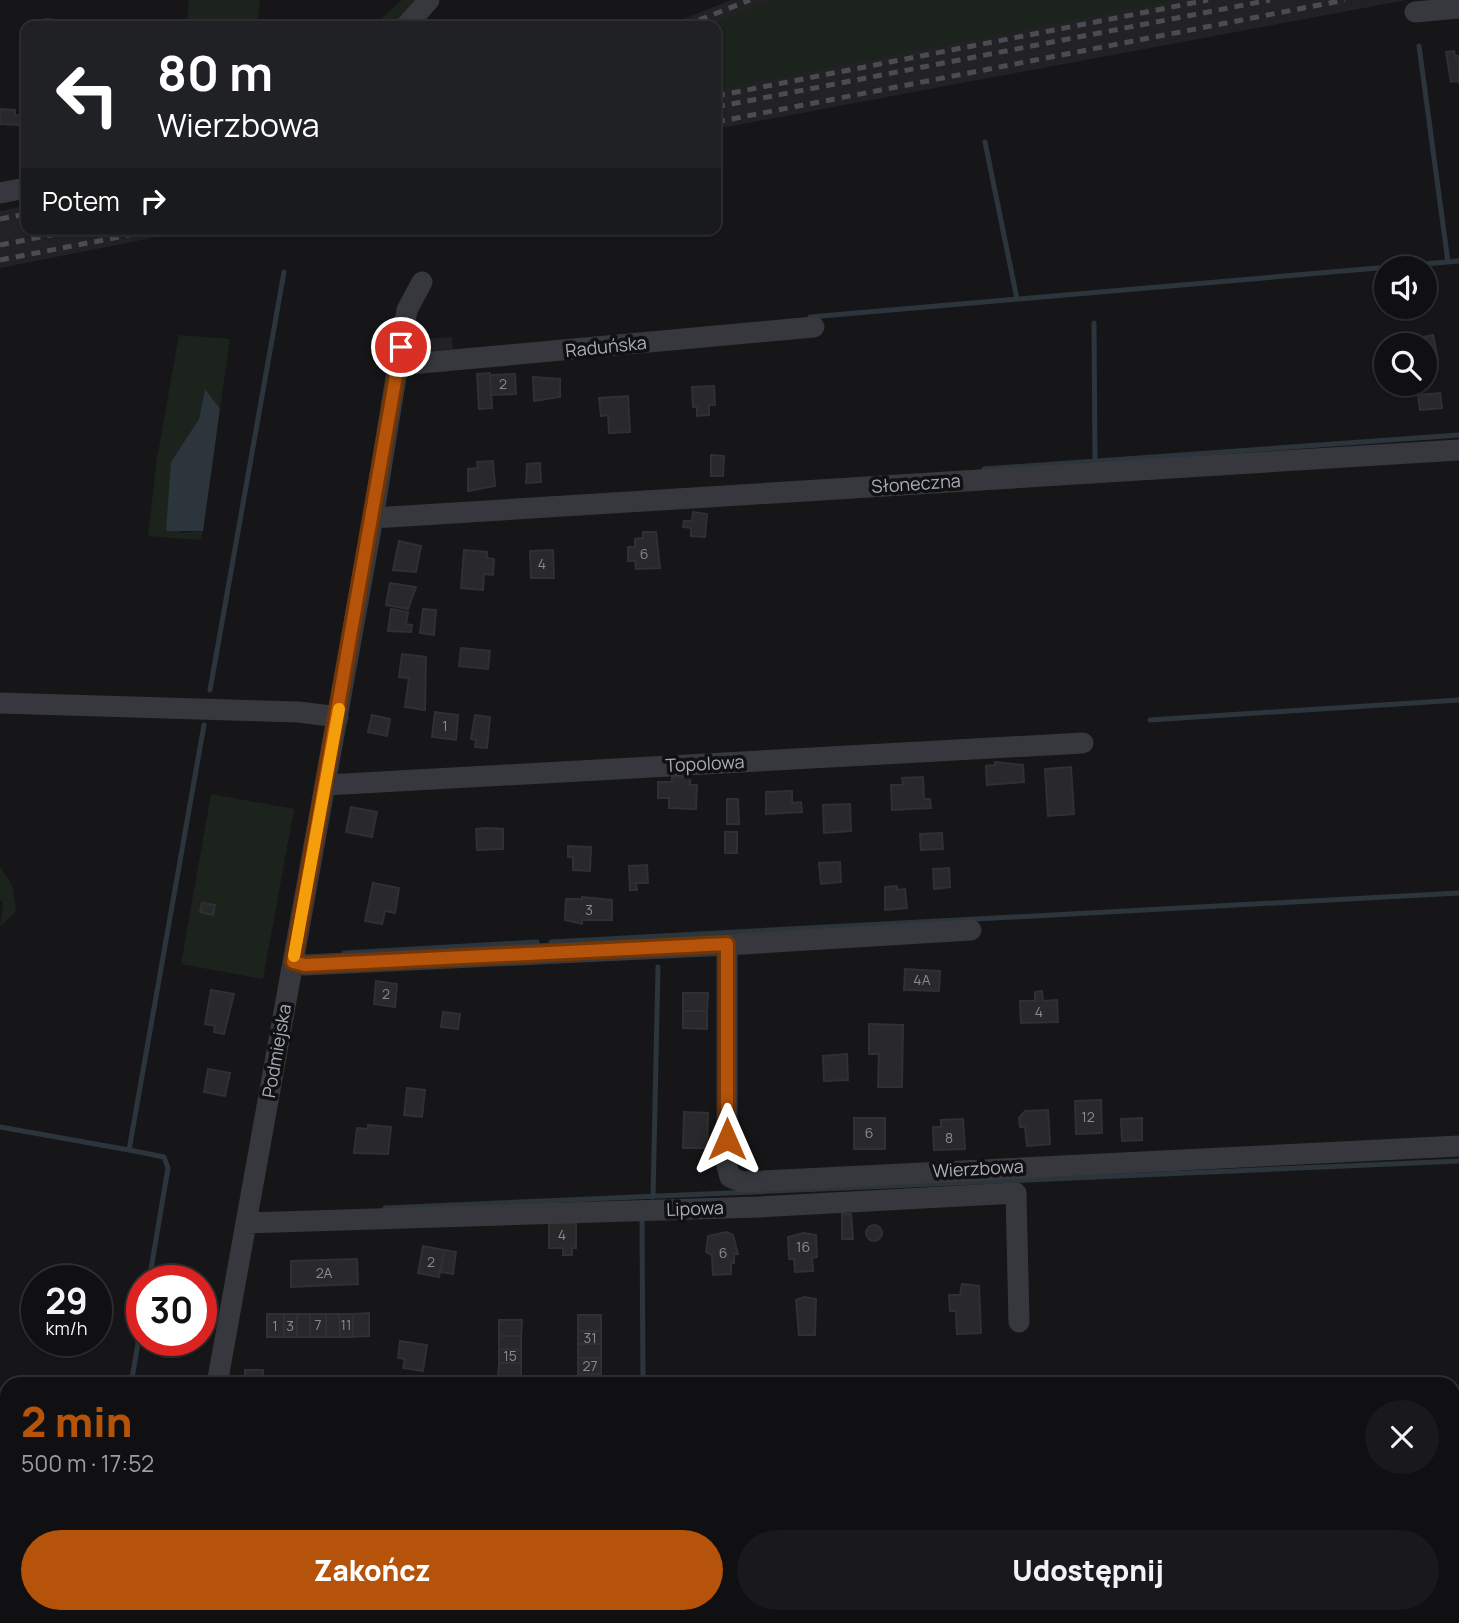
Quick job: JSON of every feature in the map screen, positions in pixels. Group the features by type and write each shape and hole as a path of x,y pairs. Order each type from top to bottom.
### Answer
{"street":[{"path":"410,21 429,0"},
{"path":"1415,12 1459,8"},
{"path":"0,193 21,189"},
{"name":"Podmiejska","path":"218,1377 338,718 407,310 422,282"},
{"name":"Raduńska","path":"399,365 814,327"},
{"name":"Słoneczna","path":"373,518 1459,450"},
{"path":"0,703 299,712 338,718"},
{"name":"Topolowa","path":"326,785 1083,743"},
{"path":"293,962 305,965 971,930"},
{"name":"Wierzbowa","path":"727,944 727,1166 730,1177 742,1182 1459,1146"},
{"name":"Lipowa","path":"246,1223 746,1207 1016,1193 1019,1322"}],"shaded area":[{"path":"189,0 260,0 258,19 317,21 187,21"},
{"path":"402,0 420,0 399,21 378,21"},
{"path":"731,0 1407,0 721,128 721,21 678,21"},
{"path":"773,0 1176,0 721,89 720,21"},
{"path":"21,207 21,235 168,235 0,268 0,211"},
{"path":"179,335 230,339 220,409 205,389 199,419 171,462 180,533 203,531 201,540 148,536 157,458"},
{"path":"452,337 453,349 423,352 423,339"},
{"path":"205,389 220,409 203,531 166,531 171,462 199,419"},
{"path":"211,794 294,809 263,979 181,964"},
{"path":"0,867 12,885 16,911 0,927 3,903 0,900"}],"building":[{"path":"1454,51 1455,56 1459,56 1459,81 1451,82 1446,52"},
{"path":"0,109 15,110 15,115 21,116 20,125 0,124"},
{"path":"490,373 492,408 479,409 477,374"},
{"path":"515,374 516,394 491,395 490,375"},
{"path":"533,377 560,379 560,397 534,401"},
{"path":"714,386 715,405 709,405 709,415 697,416 697,407 693,407 692,387"},
{"path":"1440,393 1442,408 1420,410 1418,396 1437,396"},
{"path":"628,396 630,432 609,433 608,415 601,416 599,398"},
{"path":"711,455 724,456 723,476 711,476"},
{"path":"493,461 495,486 468,491 468,469 478,468 477,462"},
{"path":"540,463 541,482 526,483 527,464"},
{"path":"693,512 707,514 705,537 691,536 691,528 683,527 684,521 692,521"},
{"path":"643,532 656,532 660,568 636,569 635,561 628,561 628,547 635,547 635,539 643,538"},
{"path":"399,541 421,546 416,572 393,570"},
{"path":"464,550 487,552 487,558 494,559 493,575 484,574 483,590 461,588"},
{"path":"553,550 554,578 531,578 530,551"},
{"path":"390,583 416,587 408,609 386,605"},
{"path":"391,609 408,612 406,624 412,625 411,632 388,631"},
{"path":"423,609 436,610 434,635 420,633"},
{"path":"461,648 490,651 488,669 459,666"},
{"path":"402,654 426,657 425,710 405,707 409,678 399,677"},
{"path":"435,712 458,715 456,740 432,737"},
{"path":"372,715 390,719 387,736 368,732"},
{"path":"475,715 490,717 487,748 475,747 476,740 471,739"},
{"path":"995,762 1023,765 1024,782 987,785 986,766 995,765"},
{"path":"1071,767 1074,814 1048,816 1045,769"},
{"path":"672,777 690,777 690,785 697,785 696,809 669,808 669,798 658,798 658,782 672,782"},
{"path":"923,777 924,799 930,799 931,808 892,810 891,785 903,785 902,778"},
{"path":"792,791 792,803 801,802 802,812 766,814 766,792"},
{"path":"727,799 738,799 739,824 727,824"},
{"path":"850,804 851,831 824,833 823,805"},
{"path":"351,807 377,812 372,837 346,832"},
{"path":"476,829 503,829 503,849 477,850"},
{"path":"725,832 737,832 737,853 725,853"},
{"path":"942,833 943,849 921,850 920,834"},
{"path":"568,846 591,847 590,871 573,870 573,857 568,857"},
{"path":"840,862 841,882 821,884 819,863"},
{"path":"647,865 648,883 636,883 637,890 630,890 629,866"},
{"path":"949,868 950,887 934,889 933,869"},
{"path":"373,883 399,888 395,913 385,911 382,924 365,921"},
{"path":"897,886 897,890 905,889 907,908 885,910 885,887"},
{"path":"582,897 612,900 612,920 582,920 582,924 565,920 566,899"},
{"path":"202,903 215,905 213,915 200,912"},
{"path":"905,969 940,971 939,991 904,990"},
{"path":"376,981 397,984 395,1007 374,1004"},
{"path":"211,990 234,994 224,1034 214,1032 215,1026 205,1024"},
{"path":"1042,991 1043,1001 1057,1000 1058,1022 1021,1023 1020,1001 1035,1001 1035,992"},
{"path":"683,993 708,993 707,1011 683,1011"},
{"path":"683,1011 707,1011 707,1029 683,1028"},
{"path":"443,1012 460,1014 458,1029 441,1027"},
{"path":"869,1024 903,1025 902,1087 878,1087 879,1054 869,1054"},
{"path":"847,1054 848,1080 824,1081 823,1056"},
{"path":"208,1069 230,1073 225,1096 204,1092"},
{"path":"407,1088 425,1090 422,1117 404,1115"},
{"path":"1101,1100 1102,1133 1076,1134 1075,1101"},
{"path":"1048,1110 1050,1144 1027,1146 1025,1127 1020,1127 1019,1118 1025,1111"},
{"path":"684,1112 708,1113 707,1148 683,1148"},
{"path":"854,1118 885,1118 885,1149 854,1149"},
{"path":"1142,1118 1142,1140 1122,1141 1121,1119"},
{"path":"963,1119 965,1149 934,1150 933,1127 941,1127 941,1120"},
{"path":"368,1125 391,1127 388,1154 354,1153 357,1128 368,1129"},
{"path":"842,1214 851,1214 853,1239 842,1239"},
{"path":"549,1223 576,1223 576,1248 572,1248 572,1255 563,1255 563,1248 549,1248"},
{"path":"871,1225 877,1225 882,1233 880,1239 871,1241 866,1236 866,1230"},
{"path":"726,1232 733,1235 738,1254 734,1254 731,1274 713,1275 712,1255 706,1252 708,1236"},
{"path":"804,1233 816,1235 817,1257 812,1258 813,1271 795,1272 794,1259 789,1259 788,1237"},
{"path":"423,1246 444,1250 439,1277 418,1273"},
{"path":"444,1250 456,1252 453,1274 441,1272"},
{"path":"357,1259 358,1284 291,1287 291,1261"},
{"path":"962,1284 979,1286 981,1333 957,1334 956,1311 950,1311 949,1295 960,1295"},
{"path":"804,1297 816,1299 815,1335 799,1335 796,1300"},
{"path":"369,1313 369,1336 353,1337 353,1314"},
{"path":"267,1314 284,1314 284,1337 267,1337"},
{"path":"284,1314 297,1314 297,1337 284,1337"},
{"path":"297,1314 310,1314 310,1337 297,1337"},
{"path":"310,1314 326,1314 326,1337 310,1337"},
{"path":"326,1314 339,1314 340,1337 326,1337"},
{"path":"339,1314 353,1314 353,1337 340,1337"},
{"path":"578,1315 601,1315 601,1331 578,1331"},
{"path":"499,1320 522,1320 521,1336 499,1336"},
{"path":"578,1331 601,1331 601,1344 578,1344"},
{"path":"499,1336 521,1336 521,1350 499,1349"},
{"path":"400,1341 427,1345 423,1371 403,1368 405,1359 398,1358"},
{"path":"578,1344 601,1344 601,1358 578,1358"},
{"path":"499,1349 521,1350 521,1363 499,1363"},
{"path":"578,1358 601,1358 601,1374 578,1374"},
{"path":"499,1363 521,1363 521,1377 498,1377"},
{"path":"245,1370 263,1370 263,1377 245,1377"},
{"path":"578,1374 601,1374 601,1377 578,1377"}],"waterway":[{"path":"1419,46 1448,262"},
{"path":"985,142 1017,299"},
{"path":"810,317 1459,261"},
{"path":"210,690 284,272"},
{"path":"1094,323 1095,462"},
{"path":"984,469 1459,435"},
{"path":"1150,720 1459,700"},
{"path":"152,1265 168,1168 164,1157 129,1150 204,725"},
{"path":"551,942 1459,893"},
{"path":"344,953 537,942"},
{"path":"653,1197 658,967"},
{"path":"0,1127 129,1150"},
{"path":"385,1208 1459,1161"},
{"path":"642,1221 643,1377"},
{"path":"132,1377 136,1356"}],"railway":[{"path":"697,21 750,0"},
{"path":"721,95 1208,0"},
{"path":"721,106 1270,0"},
{"path":"721,121 1345,0"},
{"path":"0,219 21,215"},
{"path":"0,245 51,235"},
{"path":"0,260 129,235"}],"slow traffic":[{"path":"294,956 339,709"}],"route":[{"path":"401,347 369,543 293,962 305,965 727,944 727,1139"}]}
